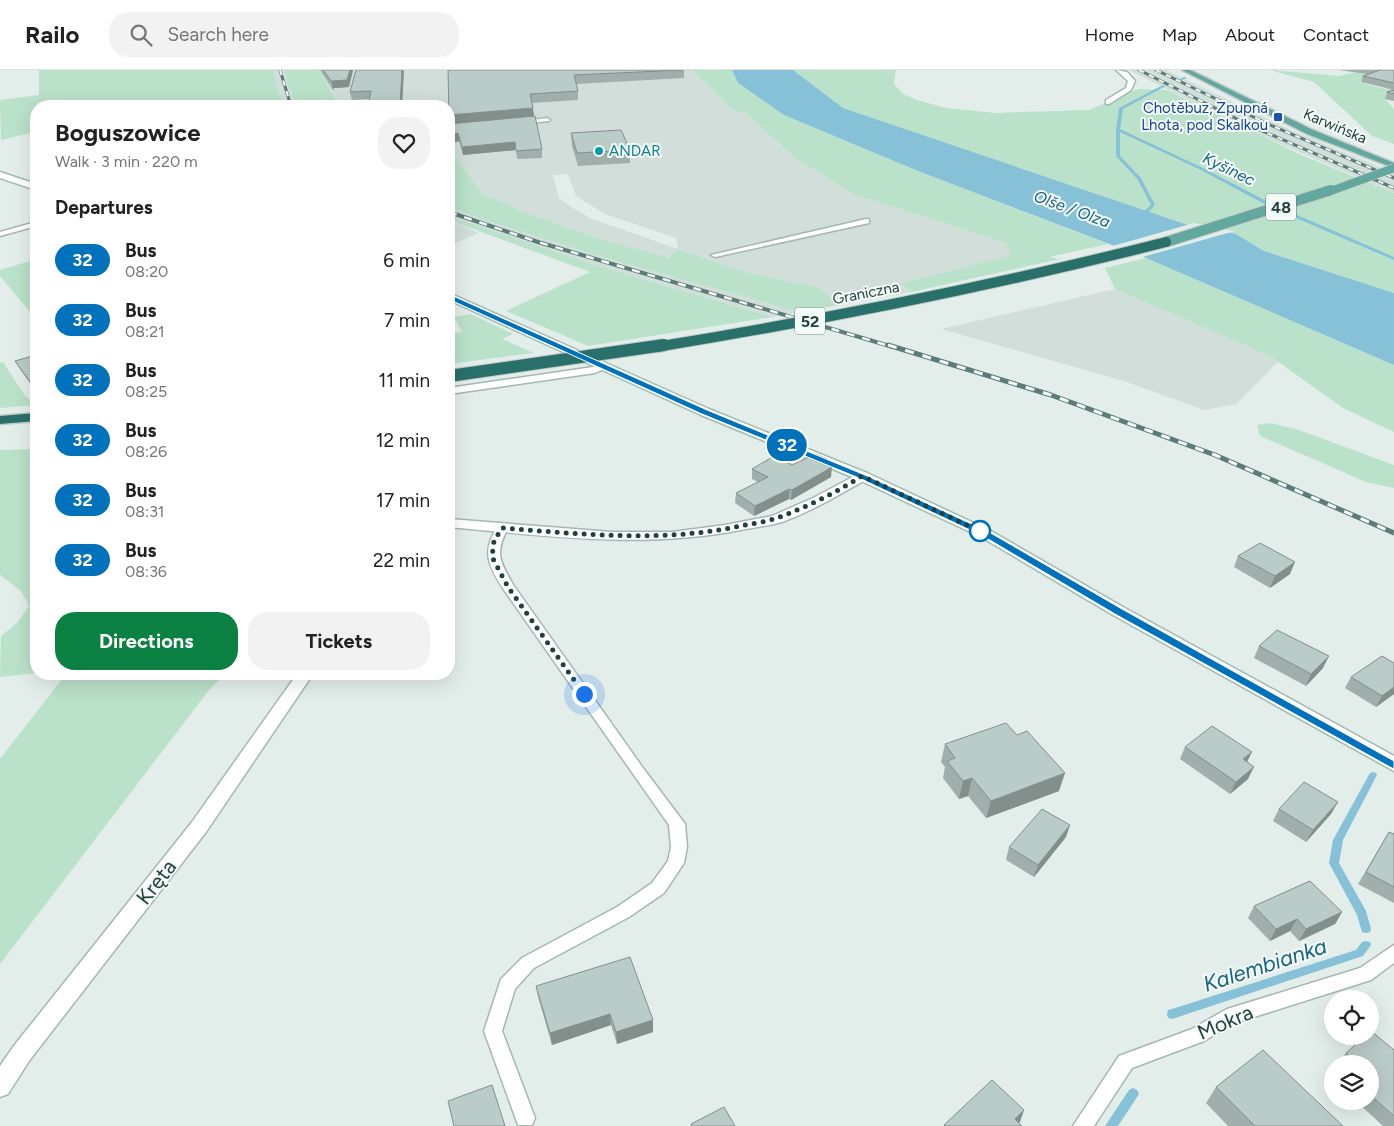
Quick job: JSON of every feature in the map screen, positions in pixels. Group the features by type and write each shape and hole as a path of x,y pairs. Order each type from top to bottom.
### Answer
{"highway":[{"name":"Graniczna","path":"455,375 697,340 885,307 1017,279 1166,242"},
{"path":"0,420 30,418"}],"main road":[{"name":"Karwińska","path":"1185,70 1310,132 1394,167"},
{"name":"48","path":"1166,242 1312,198 1394,167"}],"street":[{"path":"1109,102 1129,88 1132,81 1125,73 1119,70"},
{"path":"0,175 30,185"},
{"path":"455,299 705,412 862,476 986,534 1118,611 1394,764"},
{"path":"455,528 502,528 612,536 672,536 725,529 776,519 818,502 862,476"},
{"name":"Kręta","path":"0,1086 21,1054 199,827 301,680"}],"lane":[{"path":"512,123 547,120"},
{"path":"715,255 866,221"},
{"path":"0,234 30,226"},
{"path":"455,390 595,370 603,367"},
{"path":"502,528 494,541 492,557 508,587 638,772 677,824 679,847 676,863 658,888 623,912 528,963 507,985 493,1031 525,1118"},
{"name":"Mokra","path":"1083,1126 1126,1062 1198,1035 1227,1017 1365,974 1394,953"}],"shaded area":[{"path":"273,70 285,70 286,79 295,100 282,100"},
{"path":"319,70 692,70 733,110 746,113 794,157 853,194 1006,243 1012,255 900,285 911,292 840,305 820,288 745,272 679,249 669,258 597,238 521,211 483,195 455,154 455,100 336,100","holes":["568,174 576,196 605,214 676,238 678,249 592,219 571,207 559,198 553,175"]},
{"path":"1129,70 1166,70 1284,127 1394,173 1394,193 1250,131"},
{"path":"455,209 606,258 799,312 772,317 592,264 455,218"},
{"path":"455,223 479,233 455,243"},
{"path":"1115,289 1270,356 1278,362 1236,404 1204,410 1124,381 941,329"}],"green space":[{"path":"39,70 273,70 282,100 30,100 30,133 1,140 0,100 39,95"},
{"path":"285,70 319,70 336,100 295,100 286,79"},
{"path":"692,70 732,70 738,83 784,115 918,171 1108,244 1049,257 1060,259 911,292 900,284 1011,255 1006,243 853,194 794,157 746,113 733,110"},
{"path":"793,70 896,70 894,84 903,94 946,108 996,113 1089,110 1138,89 1167,90 1299,154 1394,193 1394,293 1264,251 1236,234 1188,225 843,108"},
{"path":"1269,70 1339,76 1355,72 1372,76 1359,82 1385,89 1394,87 1394,95 1385,99 1394,109 1394,144 1372,136 1314,82"},
{"path":"455,154 483,195 521,211 597,238 669,258 678,249 745,272 820,288 840,305 799,312 606,258 455,209"},
{"path":"455,218 592,264 772,317 588,346 506,311 590,272 455,222"},
{"path":"1146,258 1394,365 1394,432 1343,408 1270,356 1115,289 1105,268"},
{"path":"30,261 30,312 0,276 0,270"},
{"path":"471,314 513,334 502,339 534,353 455,363 455,333 462,332 455,317"},
{"path":"3,362 25,396 30,400 30,406 0,408 0,363"},
{"path":"1270,423 1299,430 1394,465 1394,488 1366,482 1260,436 1257,425"},
{"path":"30,449 30,674 0,677 1,636 17,623 29,606 21,591 0,575 0,450"},
{"path":"61,680 219,680 209,690 0,964 0,759"}],"water":[{"name":"Olše / Olza","path":"732,70 793,70 843,108 1188,225 1236,234 1264,251 1394,293 1394,365 1146,258 918,171 784,115 738,83"}],"pier":[{"path":"1194,223 1235,231 1139,258 1109,247"}],"building":[{"path":"323,70 350,70 347,80 332,82"},
{"path":"356,70 402,70 400,100 369,100 371,91 350,92"},
{"path":"448,70 682,70 574,75 578,91 530,94 533,108 455,114 455,100 449,100"},
{"path":"1380,70 1394,70 1394,83 1363,76"},
{"path":"535,116 542,149 516,151 515,142 462,147 458,133 455,134 455,123"},
{"path":"621,130 630,150 577,153 571,133"},
{"path":"30,357 30,382 15,361"},
{"path":"815,454 827,459 832,467 792,490 789,489 755,506 736,493 768,477 752,469 774,456 792,465"},
{"path":"1260,543 1295,562 1275,576 1238,556"},
{"path":"1277,630 1329,656 1311,674 1259,646"},
{"path":"1382,656 1394,663 1394,687 1382,696 1351,677"},
{"path":"1006,723 1017,735 1027,731 1065,773 991,801 972,778 963,781 947,761 955,758 945,744"},
{"path":"1212,726 1252,752 1243,759 1254,767 1236,782 1185,747"},
{"path":"1304,782 1338,802 1313,830 1279,809"},
{"path":"1042,809 1070,825 1038,865 1009,847"},
{"path":"1389,832 1394,834 1394,887 1366,872"},
{"path":"1310,881 1342,912 1306,929 1297,919 1276,929 1254,906"},
{"path":"630,957 653,1020 616,1032 610,1014 550,1033 536,986"},
{"path":"1379,1038 1394,1050 1394,1116 1379,1103 1379,1055 1348,1055 1346,1053 1355,1045 1379,1045"},
{"path":"1263,1050 1343,1126 1255,1126 1216,1087"},
{"path":"992,1080 1024,1110 1015,1119 1022,1126 944,1125"},
{"path":"492,1085 505,1126 454,1126 448,1101"},
{"path":"724,1107 735,1126 692,1126 691,1124"}],"waterway":[{"name":"Kyšinec","path":"1181,80 1185,78"},
{"name":"Kyšinec","path":"1118,130 1121,108 1164,86"},
{"name":"Kyšinec","path":"1118,130 1202,169 1272,206 1394,259"},
{"path":"1118,130 1118,156 1140,179 1153,205 1140,218"},
{"name":"Kalembianka","path":"1366,929 1362,914 1334,863 1338,840 1373,775"},
{"name":"Kalembianka","path":"1172,1014 1359,953 1366,945"},
{"name":"Kalembianka","path":"1111,1126 1133,1094"}],"railway":[{"path":"280,70 289,100"},
{"path":"1139,70 1251,126 1394,188"},
{"path":"1156,70 1268,124 1394,178"},
{"path":"455,214 538,242 893,347"},
{"path":"888,345 1051,395 1215,455 1394,533"}],"bus line":[{"name":"32","path":"455,298 705,412 862,476 986,534 1118,611 1394,764"}],"place":[{"name":"Chotěbuz, Zpupná Lhota, pod Skalkou","path":"1278,117"},
{"name":"ANDAR","path":"599,151"}],"route":[{"path":"584,694 508,587 492,557 494,541 502,528 612,536 672,536 725,529 776,519 818,502 862,476 986,534 980,531"}]}
